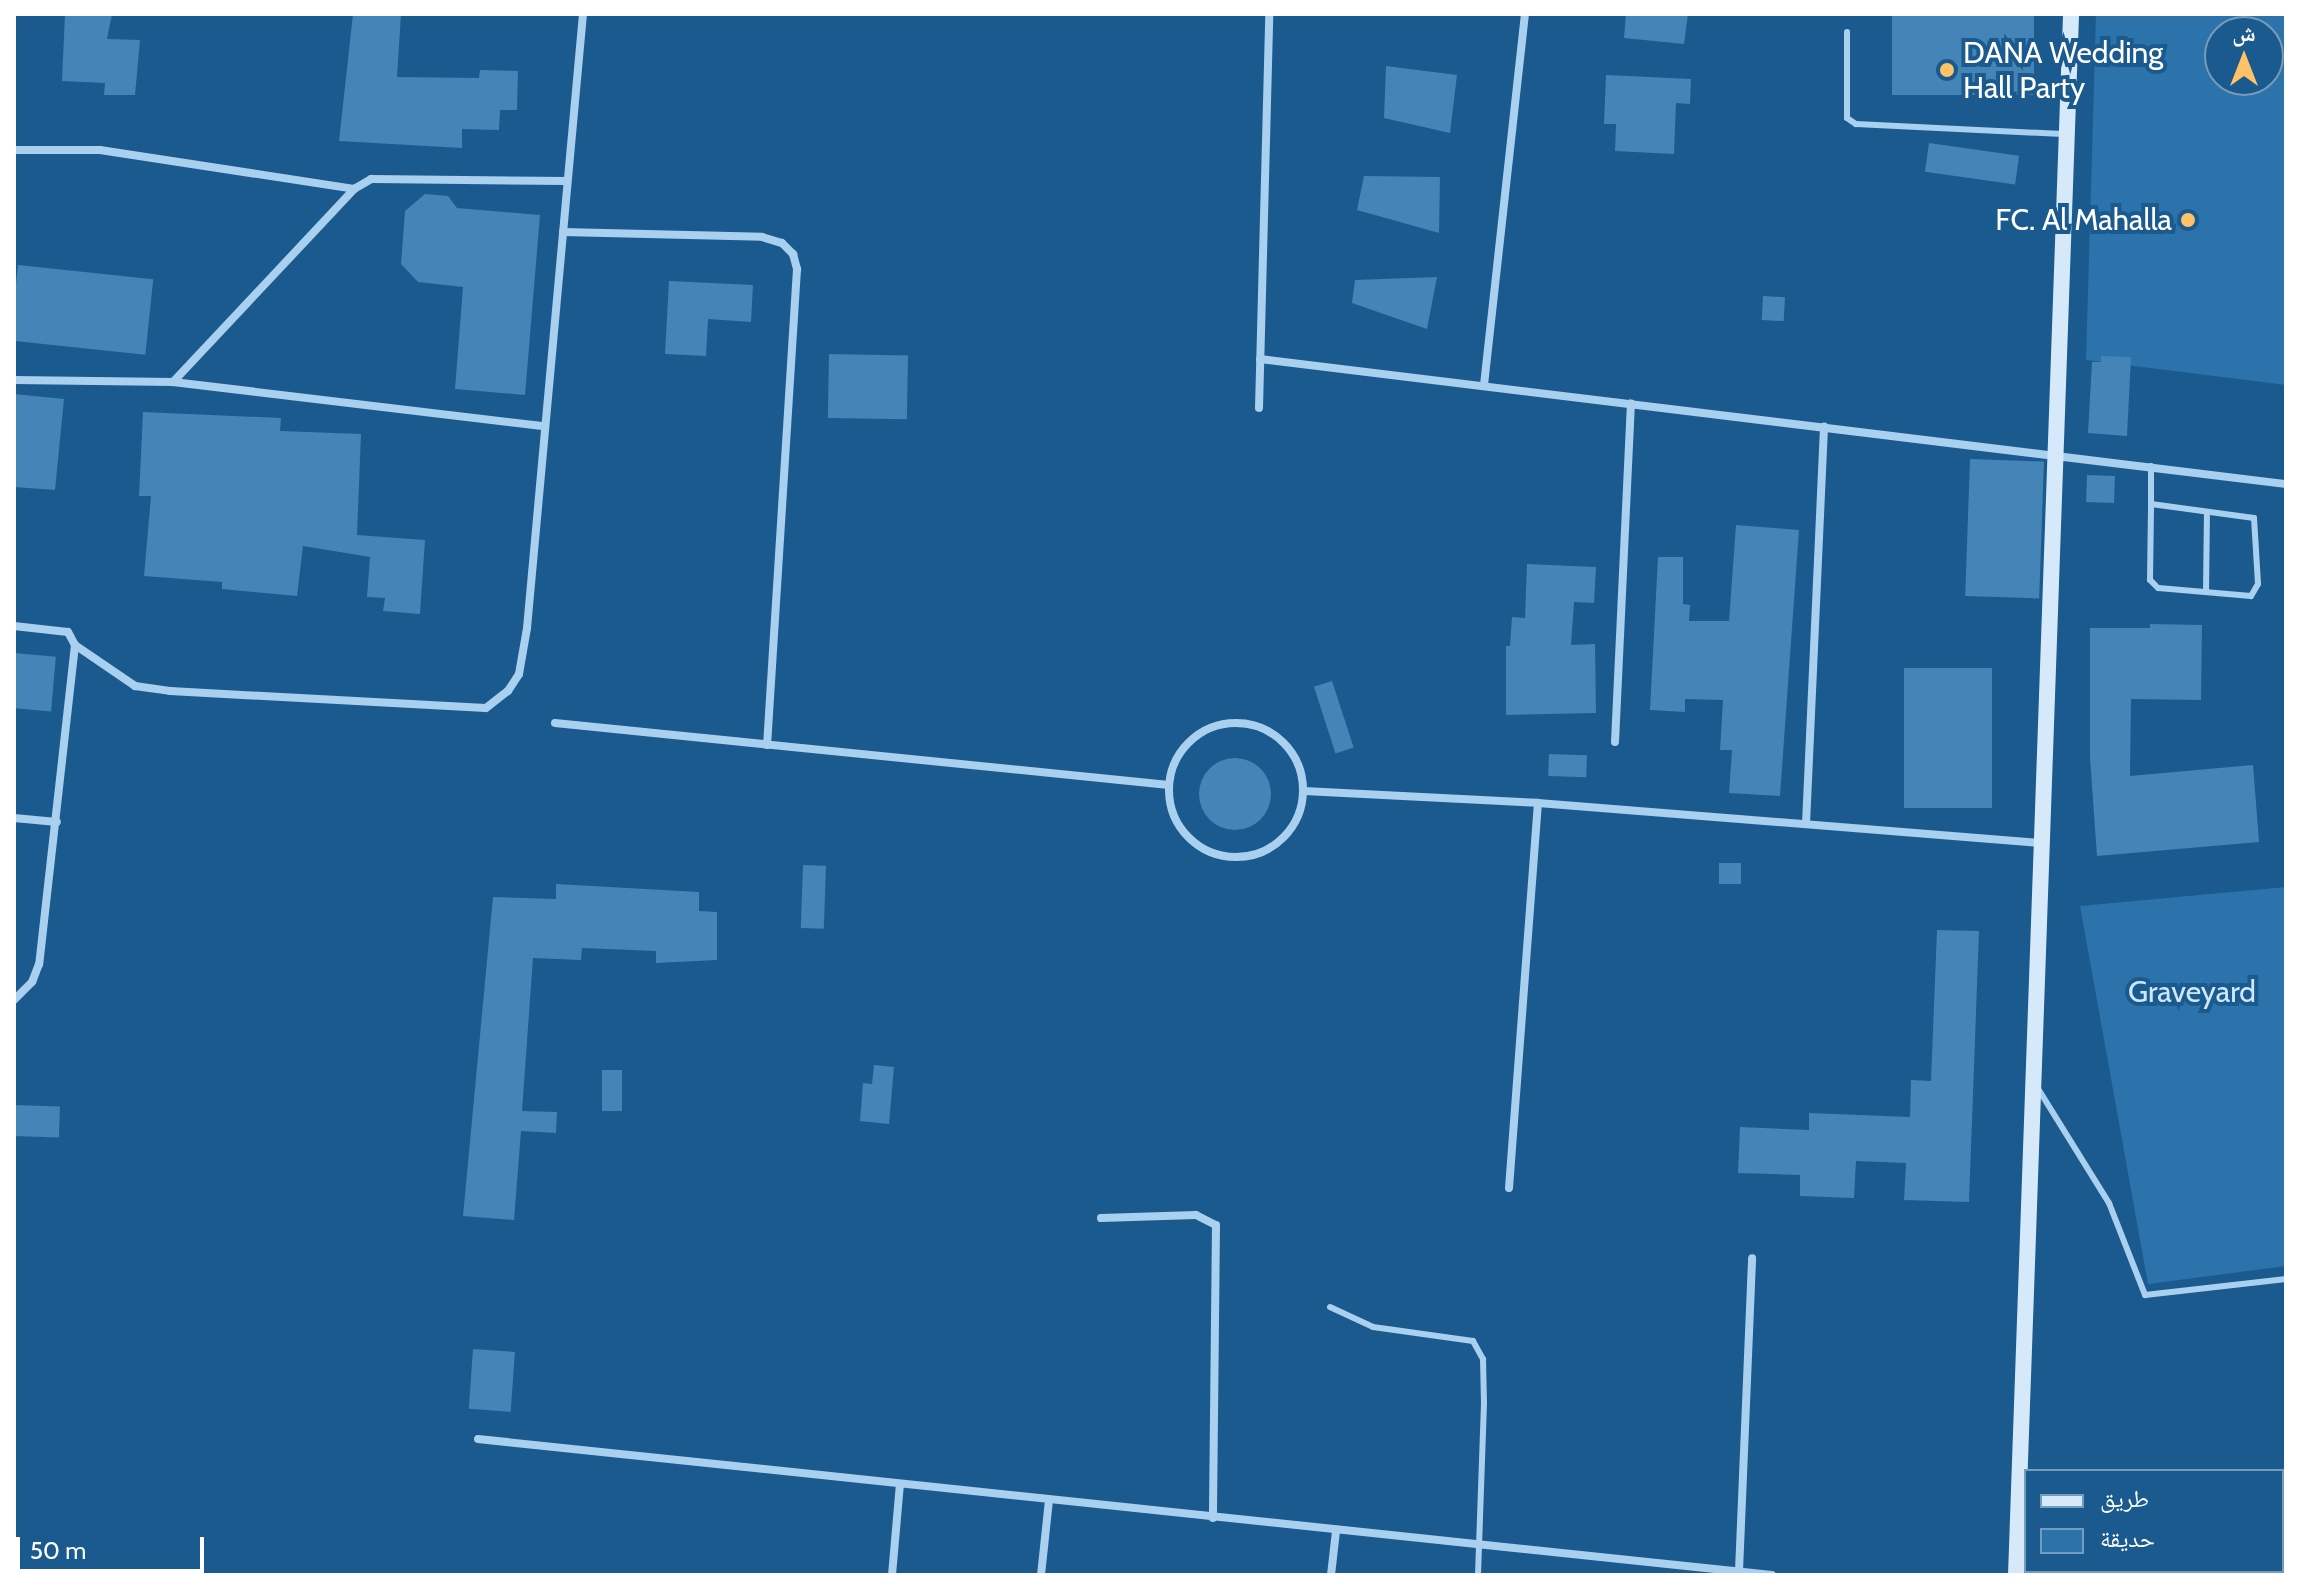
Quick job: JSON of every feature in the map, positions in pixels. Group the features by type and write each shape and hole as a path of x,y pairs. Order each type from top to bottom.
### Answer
{"street":[{"path":"14,626 68,632 75,645 135,686 486,708 519,674 583,14"},
{"path":"1259,408 1269,14"},
{"path":"1484,385 1525,14"},
{"path":"2016,1575 2071,14"},
{"path":"14,150 100,150 354,189 390,177 567,181"},
{"path":"173,382 354,189"},
{"path":"563,232 762,237 782,243 793,254 797,269 767,745"},
{"path":"1260,359 2056,453 2286,484"},
{"path":"14,380 173,382 544,426"},
{"path":"1615,742 1631,403"},
{"path":"1806,824 1824,426"},
{"path":"14,1000 32,982 39,964 75,645"},
{"path":"555,723 1169,785"},
{"path":"1239,723 1278,737 1301,770 1304,791 1290,831 1255,855 1233,858 1212,853 1179,827 1169,785 1179,756 1199,734 1239,723"},
{"path":"1304,791 1538,803 2044,843"},
{"path":"1509,1188 1538,803"},
{"path":"14,818 57,822"},
{"path":"1101,1218 1196,1215 1216,1225 1213,1518"},
{"path":"1739,1571 1752,1258"},
{"path":"478,1439 1482,1546 1662,1570 1739,1571 1772,1575"},
{"path":"892,1575 900,1484"},
{"path":"1041,1575 1049,1500"},
{"path":"1331,1575 1336,1531"}],"lane":[{"path":"1847,32 1847,118 1856,124 2067,134"},
{"path":"2151,466 2150,580 2158,588 2251,596 2258,584 2254,518 2151,504"},
{"path":"2206,592 2207,512"},
{"path":"2035,1084 2109,1203 2145,1295 2286,1279"},
{"path":"1330,1307 1373,1327 1473,1341 1483,1359 1482,1546 1478,1575"}],"green space":[{"name":"FC. Al Mahalla","path":"2096,14 2286,14 2286,385 2086,360"},
{"name":"Graveyard","path":"2286,887 2286,1266 2148,1284 2080,906"}],"building":[{"path":"65,14 112,14 107,39 140,40 135,95 104,95 105,83 62,81"},
{"path":"353,14 401,14 397,77 479,78 480,70 518,71 517,110 500,110 499,130 462,129 462,148 339,141"},
{"path":"1626,14 1688,14 1684,44 1624,38"},
{"path":"1892,14 2034,14 2034,95 1892,95"},
{"path":"1386,66 1457,75 1450,133 1384,118"},
{"path":"1606,75 1691,79 1690,104 1676,103 1674,154 1615,151 1616,124 1604,124"},
{"path":"1929,143 2019,156 2015,184 1925,172"},
{"path":"1364,176 1440,177 1439,233 1357,210"},
{"path":"425,194 448,196 457,208 540,215 525,395 455,389 463,287 418,282 401,264 405,211"},
{"path":"18,265 153,279 145,355 14,341"},
{"path":"1437,277 1427,329 1352,303 1355,280"},
{"path":"669,281 753,285 751,322 708,319 706,356 665,354"},
{"path":"1763,296 1785,297 1784,321 1762,320"},
{"path":"829,354 908,355 907,419 828,418"},
{"path":"2101,356 2131,357 2127,436 2088,433 2092,362 2101,362"},
{"path":"14,394 64,399 55,490 14,487"},
{"path":"143,412 281,418 280,431 361,434 357,535 425,540 420,614 383,611 385,598 367,597 370,557 303,546 297,596 222,589 222,582 144,576 151,496 139,496"},
{"path":"1970,459 2044,462 2039,598 1965,596"},
{"path":"2087,475 2115,476 2114,503 2086,502"},
{"path":"1736,525 1799,530 1780,796 1729,793 1732,750 1720,750 1723,700 1685,699 1685,712 1650,710 1658,557 1683,557 1683,604 1690,605 1689,621 1729,621"},
{"path":"1527,564 1596,567 1594,603 1574,602 1571,645 1595,644 1596,713 1506,715 1506,646 1510,646 1512,617 1525,618"},
{"path":"2150,624 2202,625 2201,700 2131,699 2130,776 2253,765 2259,842 2097,856 2090,758 2090,628 2150,628"},
{"path":"14,653 56,657 51,711 14,708"},
{"path":"1904,668 1992,668 1992,808 1904,808"},
{"path":"1332,681 1354,748 1336,753 1314,687"},
{"path":"1549,754 1587,755 1586,777 1548,776"},
{"path":"1235,758 1255,764 1265,774 1271,794 1265,814 1255,824 1235,830 1215,824 1205,814 1199,794 1205,774 1215,764"},
{"path":"1719,863 1741,863 1741,884 1719,884"},
{"path":"803,865 826,866 824,929 801,928"},
{"path":"556,884 699,892 699,911 717,912 717,960 656,963 656,951 582,948 581,960 533,958 522,1111 557,1112 556,1133 521,1131 514,1220 463,1216 493,897 556,899"},
{"path":"1937,930 1979,931 1969,1202 1904,1200 1906,1163 1856,1161 1854,1198 1800,1196 1800,1175 1738,1173 1740,1127 1809,1130 1809,1113 1910,1117 1911,1080 1931,1081"},
{"path":"874,1065 894,1067 889,1124 860,1121 863,1083 872,1084"},
{"path":"602,1070 622,1070 622,1111 602,1111"},
{"path":"14,1105 60,1107 59,1138 14,1136"},
{"path":"473,1349 515,1352 511,1412 469,1409"}],"place":[{"name":"DANA Wedding Hall Party","path":"1947,70"},
{"name":"FC. Al Mahalla","path":"2188,220"}]}
